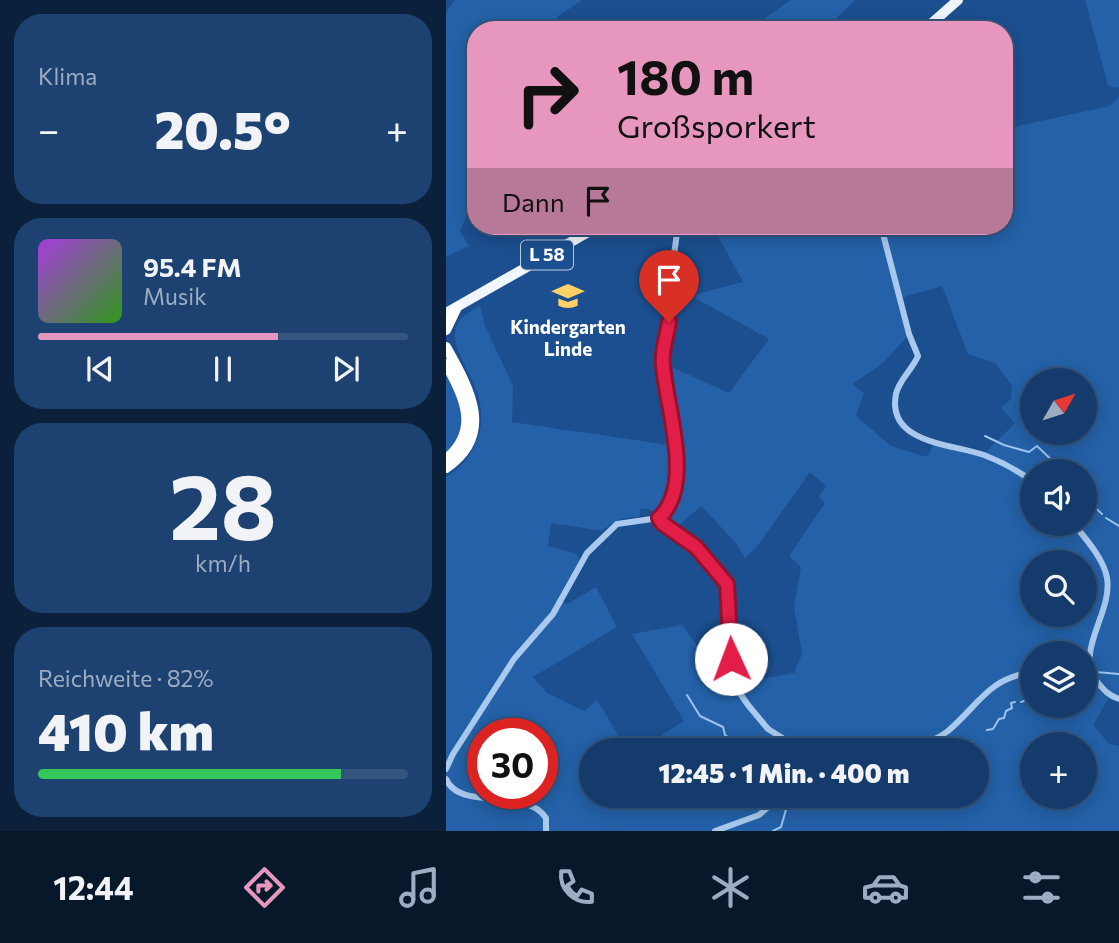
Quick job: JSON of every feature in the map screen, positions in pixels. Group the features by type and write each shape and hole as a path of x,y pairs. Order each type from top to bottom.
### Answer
{"highway":[{"path":"446,330 457,307"},
{"path":"446,344 471,397 475,417 468,445 457,460 446,468"},
{"path":"446,364 463,397 467,415 461,441 446,459"}],"main road":[{"path":"934,21 958,0"},
{"name":"L 58","path":"446,313 583,235"}],"street":[{"path":"446,769 514,659 553,614 587,553 617,524 659,518 672,499 676,473 675,439 662,362 672,302 677,235"},
{"path":"883,235 909,334 918,356 896,391 896,404 903,426 917,436 952,448 983,454 1020,473"},
{"path":"659,518 696,547 727,584 729,650 741,696 768,729 782,738"},
{"path":"1082,536 1099,559 1107,579 1107,599 1094,641"},
{"path":"935,738 946,732 978,700 1002,681 1020,674"},
{"path":"1097,681 1109,695 1119,699"},
{"path":"446,779 449,786 460,793 523,803 540,810 546,818 546,831"},
{"path":"715,831 759,815 767,808"}],"shaded area":[{"path":"454,0 582,0 556,18 558,21 467,21 467,214 460,231 469,246 446,257 446,13"},
{"path":"791,0 855,0 833,21 762,20"},
{"path":"1085,0 1119,0 1119,86 1116,88 1108,85"},
{"path":"1119,97 1119,696 1111,694 1093,725 1109,744 1119,746 1119,831 446,831 446,477 468,457 477,440 481,422 476,390 455,338 460,320 480,306 485,326 513,386 512,422 676,446 665,364 729,393 769,339 695,298 697,294 743,282 717,235 1013,235 1013,127 1110,106","holes":["942,286 968,354 995,363 1012,385 1011,399 1001,408 1015,423 984,454 935,441 927,457 891,446 856,416 864,393 852,384 883,363 907,337 897,299","810,472 826,486 819,497 825,503 789,556 801,567 794,606 802,654 794,673 734,684 712,666 682,625 632,634 684,721 657,738 989,738 989,808 579,808 579,738 620,738 597,700 584,711 547,693 533,677 617,627 596,587 567,604 558,599 579,560 577,554 548,546 551,523 602,531 619,520 639,517 641,509 649,509 675,529 701,506 737,544 745,558 756,548"]},
{"path":"446,371 462,409 460,436 446,454"}],"waterway":[{"path":"985,436 1029,452 1037,446 1051,459"},
{"path":"1097,509 1102,514"},
{"path":"1106,518 1119,526"},
{"path":"1097,672 1119,674"},
{"path":"687,695 700,716 723,727 725,735 729,738"},
{"path":"987,730 993,729 999,719 1004,718 1006,711 1012,708 1011,703 1015,702"},
{"path":"773,831 781,827 786,808"}],"place":[{"name":"Kindergarten Linde","path":"568,296"}],"route":[{"path":"669,322 662,362 675,439 676,473 672,499 659,518 696,547 727,584 731,659"}]}
